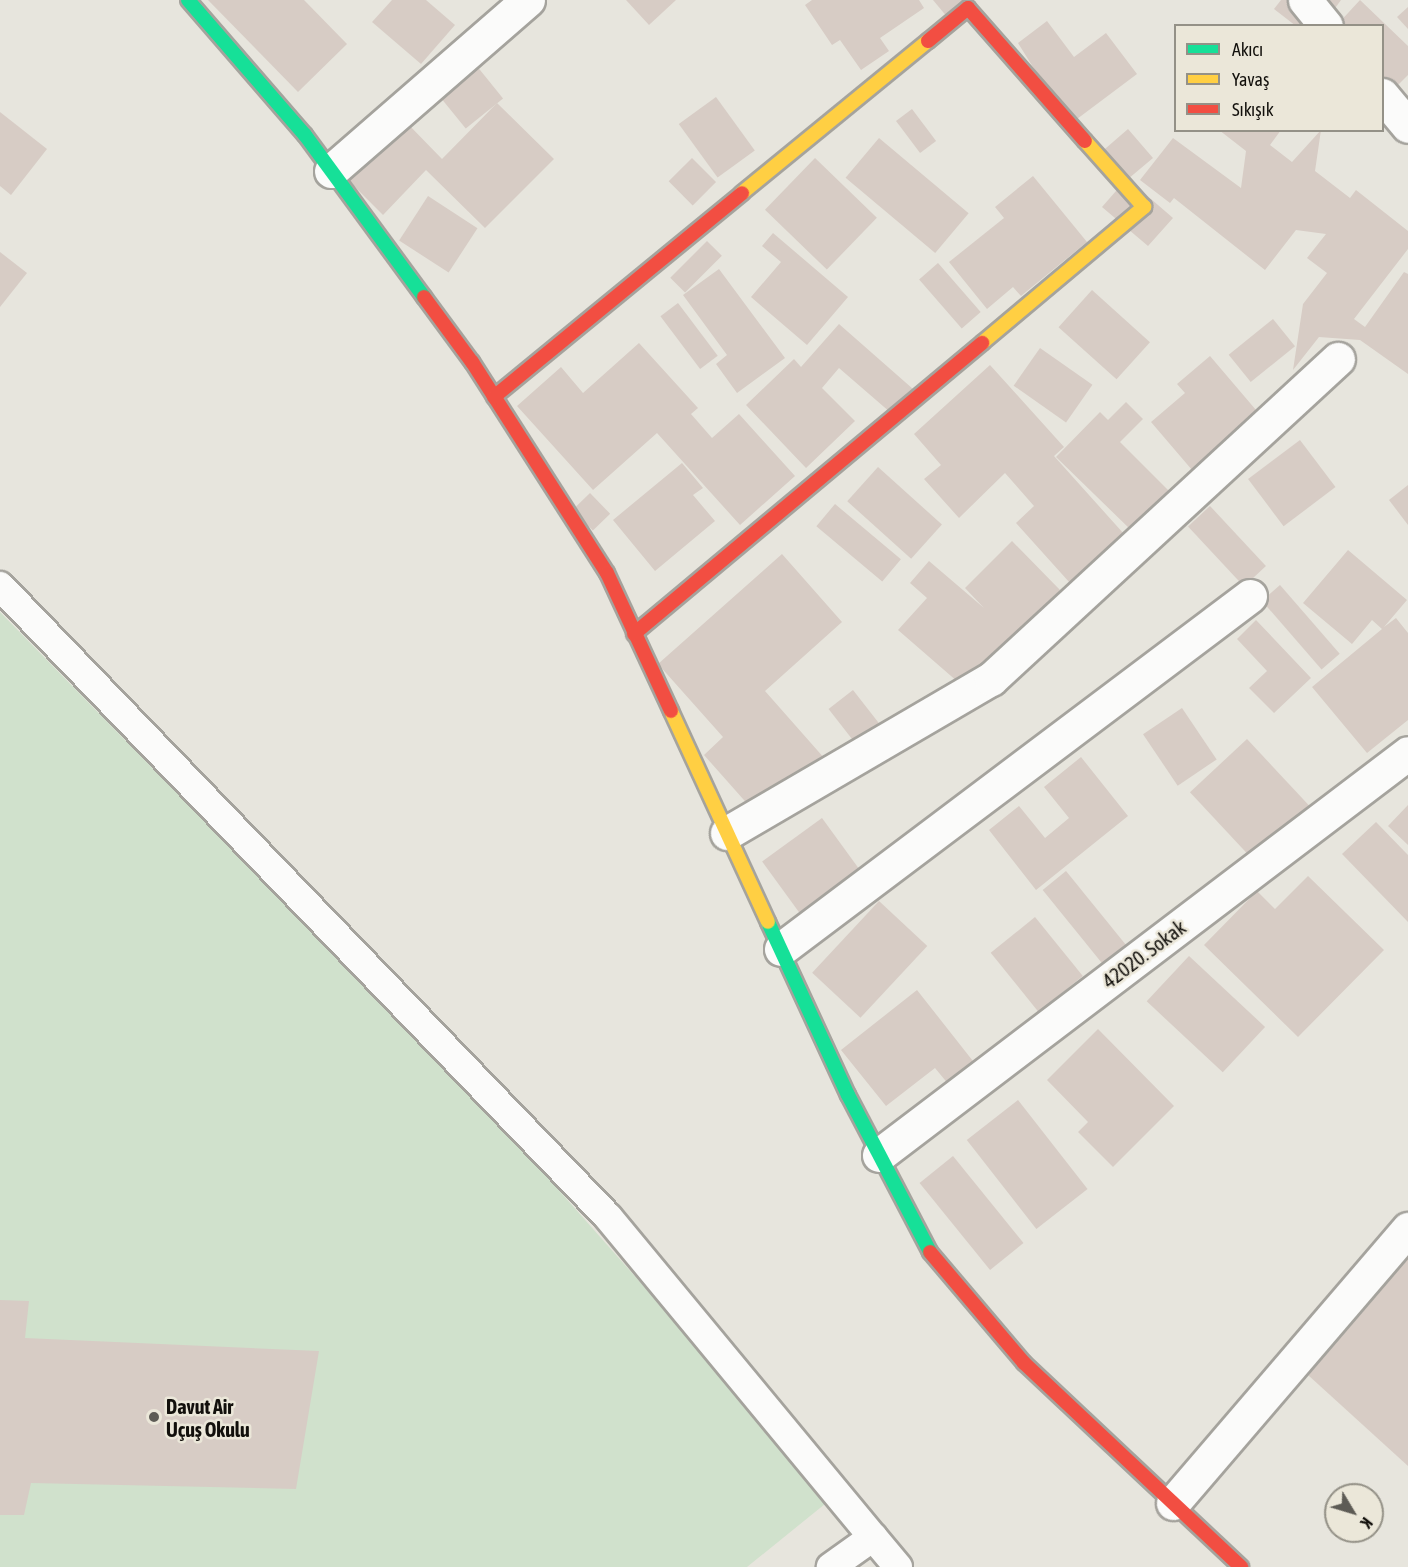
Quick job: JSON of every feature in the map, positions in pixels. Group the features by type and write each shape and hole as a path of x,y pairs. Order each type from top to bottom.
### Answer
{"main road":[{"path":"188,0 305,135 494,397 607,573 879,1155 932,1256 1024,1363 1241,1567"},
{"path":"494,397 968,8 1144,207 634,634"}],"street":[{"path":"331,171 528,0"},
{"path":"1305,0 1324,24"},
{"path":"727,833 991,679 1338,359"},
{"path":"781,949 1250,596"},
{"name":"42020. Sokak","path":"879,1155 1408,753"},
{"path":"1173,1503 1408,1229"}],"lane":[{"path":"0,586 608,1217 898,1567"},
{"path":"831,1567 873,1537"}],"green space":[{"path":"0,612 502,1126 716,1368 825,1504 747,1567 0,1567"}],"building":[{"path":"208,0 304,0 347,44 298,92"},
{"path":"392,0 426,0 455,25 421,64 372,22"},
{"path":"626,0 676,0 649,25"},
{"path":"812,0 919,0 924,8 880,38 889,51 861,70 840,40 832,45 805,5"},
{"path":"933,0 968,0 948,18"},
{"path":"1281,0 1341,0 1323,24 1293,24 1274,9"},
{"path":"1360,0 1408,46 1408,75 1384,99 1384,24 1338,24"},
{"path":"1408,7 1408,29 1397,17"},
{"path":"1047,21 1074,57 1106,33 1137,74 1069,125 1018,43"},
{"path":"476,65 503,98 466,129 439,95"},
{"path":"716,97 755,150 718,177 679,124"},
{"path":"497,103 554,159 485,228 426,170 383,215 348,180 406,122 442,159"},
{"path":"912,109 936,141 920,153 896,121"},
{"path":"0,112 47,149 11,195 0,186"},
{"path":"1128,129 1153,158 1128,179 1173,218 1148,246 1102,207 1123,183 1091,161"},
{"path":"1222,132 1280,132 1270,145 1292,162 1321,132 1315,171 1350,198 1356,190 1408,231 1408,249 1354,319 1365,327 1404,272 1408,274 1408,374 1360,340 1319,337 1293,370 1303,304 1327,273 1307,258 1326,234 1296,230 1265,270 1174,198 1170,203 1140,180 1173,138 1241,188 1246,151"},
{"path":"879,138 969,213 935,253 846,178"},
{"path":"692,158 716,182 693,205 669,181"},
{"path":"815,158 877,218 827,270 765,210"},
{"path":"1033,176 1087,242 1021,296 1013,287 987,309 949,262 1004,218 995,207"},
{"path":"428,196 477,228 449,273 399,240"},
{"path":"773,233 848,297 807,345 751,297 781,262 762,246"},
{"path":"707,241 722,256 685,293 670,278"},
{"path":"0,252 27,273 0,307"},
{"path":"938,263 981,312 962,328 919,279"},
{"path":"719,269 785,358 737,393 716,364 727,355 683,295"},
{"path":"1092,290 1150,342 1117,379 1059,327"},
{"path":"678,303 718,356 700,369 660,316"},
{"path":"1273,319 1295,346 1251,382 1229,355"},
{"path":"839,324 913,389 891,413 839,368 822,388 855,421 806,468 746,405 794,359 801,367"},
{"path":"639,343 698,408 691,414 712,438 739,414 795,476 740,525 657,433 593,490 517,406 561,367 583,393"},
{"path":"1040,348 1092,385 1066,422 1014,386"},
{"path":"1210,356 1256,410 1259,407 1280,431 1210,491 1151,422 1185,393 1177,384"},
{"path":"990,365 1064,447 1054,456 1124,534 1070,583 1016,523 1034,506 1005,473 959,518 924,479 941,465 914,434"},
{"path":"1126,402 1143,419 1120,442 1170,492 1132,531 1056,457 1100,412 1108,420"},
{"path":"1300,440 1336,487 1284,526 1248,479"},
{"path":"682,463 703,488 693,495 715,521 655,571 613,520"},
{"path":"878,467 942,525 911,559 847,501"},
{"path":"1408,485 1408,525 1389,500"},
{"path":"590,493 610,514 593,531 573,510"},
{"path":"835,504 901,559 882,581 816,526"},
{"path":"1210,506 1266,566 1244,586 1188,526"},
{"path":"1012,541 1060,590 1031,619 1035,622 1016,641 1011,636 966,689 898,630 927,598 910,583 929,561 984,608 965,588"},
{"path":"1348,550 1407,600 1384,627 1396,618 1408,633 1408,720 1367,753 1312,687 1382,629 1372,620 1352,644 1303,603"},
{"path":"782,554 842,622 765,691 825,759 759,817 704,755 723,737 658,664"},
{"path":"1280,585 1340,654 1322,669 1262,601"},
{"path":"1256,620 1311,678 1274,713 1249,688 1267,671 1237,639"},
{"path":"853,690 881,726 857,745 829,709"},
{"path":"1182,708 1217,759 1178,786 1143,734"},
{"path":"1247,739 1309,806 1252,859 1190,792"},
{"path":"1081,757 1128,816 1036,890 989,830 1019,806 1045,838 1069,818 1044,787"},
{"path":"1408,805 1408,845 1388,826"},
{"path":"822,818 860,871 800,914 762,861"},
{"path":"1376,822 1408,855 1408,922 1342,854"},
{"path":"1066,871 1126,946 1103,964 1043,890"},
{"path":"1308,876 1384,950 1298,1037 1204,945 1257,891 1275,909"},
{"path":"879,901 927,946 860,1018 812,973"},
{"path":"1035,917 1083,976 1039,1012 991,953"},
{"path":"1189,956 1265,1027 1223,1072 1147,1001"},
{"path":"917,990 980,1070 954,1091 935,1068 886,1106 841,1050"},
{"path":"1098,1029 1174,1106 1113,1167 1078,1132 1088,1122 1047,1080"},
{"path":"1018,1100 1088,1189 1036,1229 967,1140"},
{"path":"953,1156 1023,1243 990,1270 920,1183"},
{"path":"1408,1243 1408,1466 1297,1365"},
{"name":"Davut Air Uçuş Okulu","path":"0,1300 29,1301 25,1338 319,1351 296,1489 31,1483 24,1515 0,1515"}],"traffic: fast":[{"path":"188,0 305,135 424,297"},
{"path":"768,922 848,1095 930,1252"}],"traffic: slow":[{"path":"742,193 928,41"},
{"path":"982,343 1144,207 1085,141"},
{"path":"671,711 768,922"}],"traffic: jam":[{"path":"928,41 968,8 1085,141"},
{"path":"494,397 742,193"},
{"path":"424,297 472,362 607,573 671,711"},
{"path":"634,634 982,343"},
{"path":"930,1252 1024,1363 1241,1567"}],"place":[{"name":"Davut Air Uçuş Okulu","path":"154,1417"}]}
